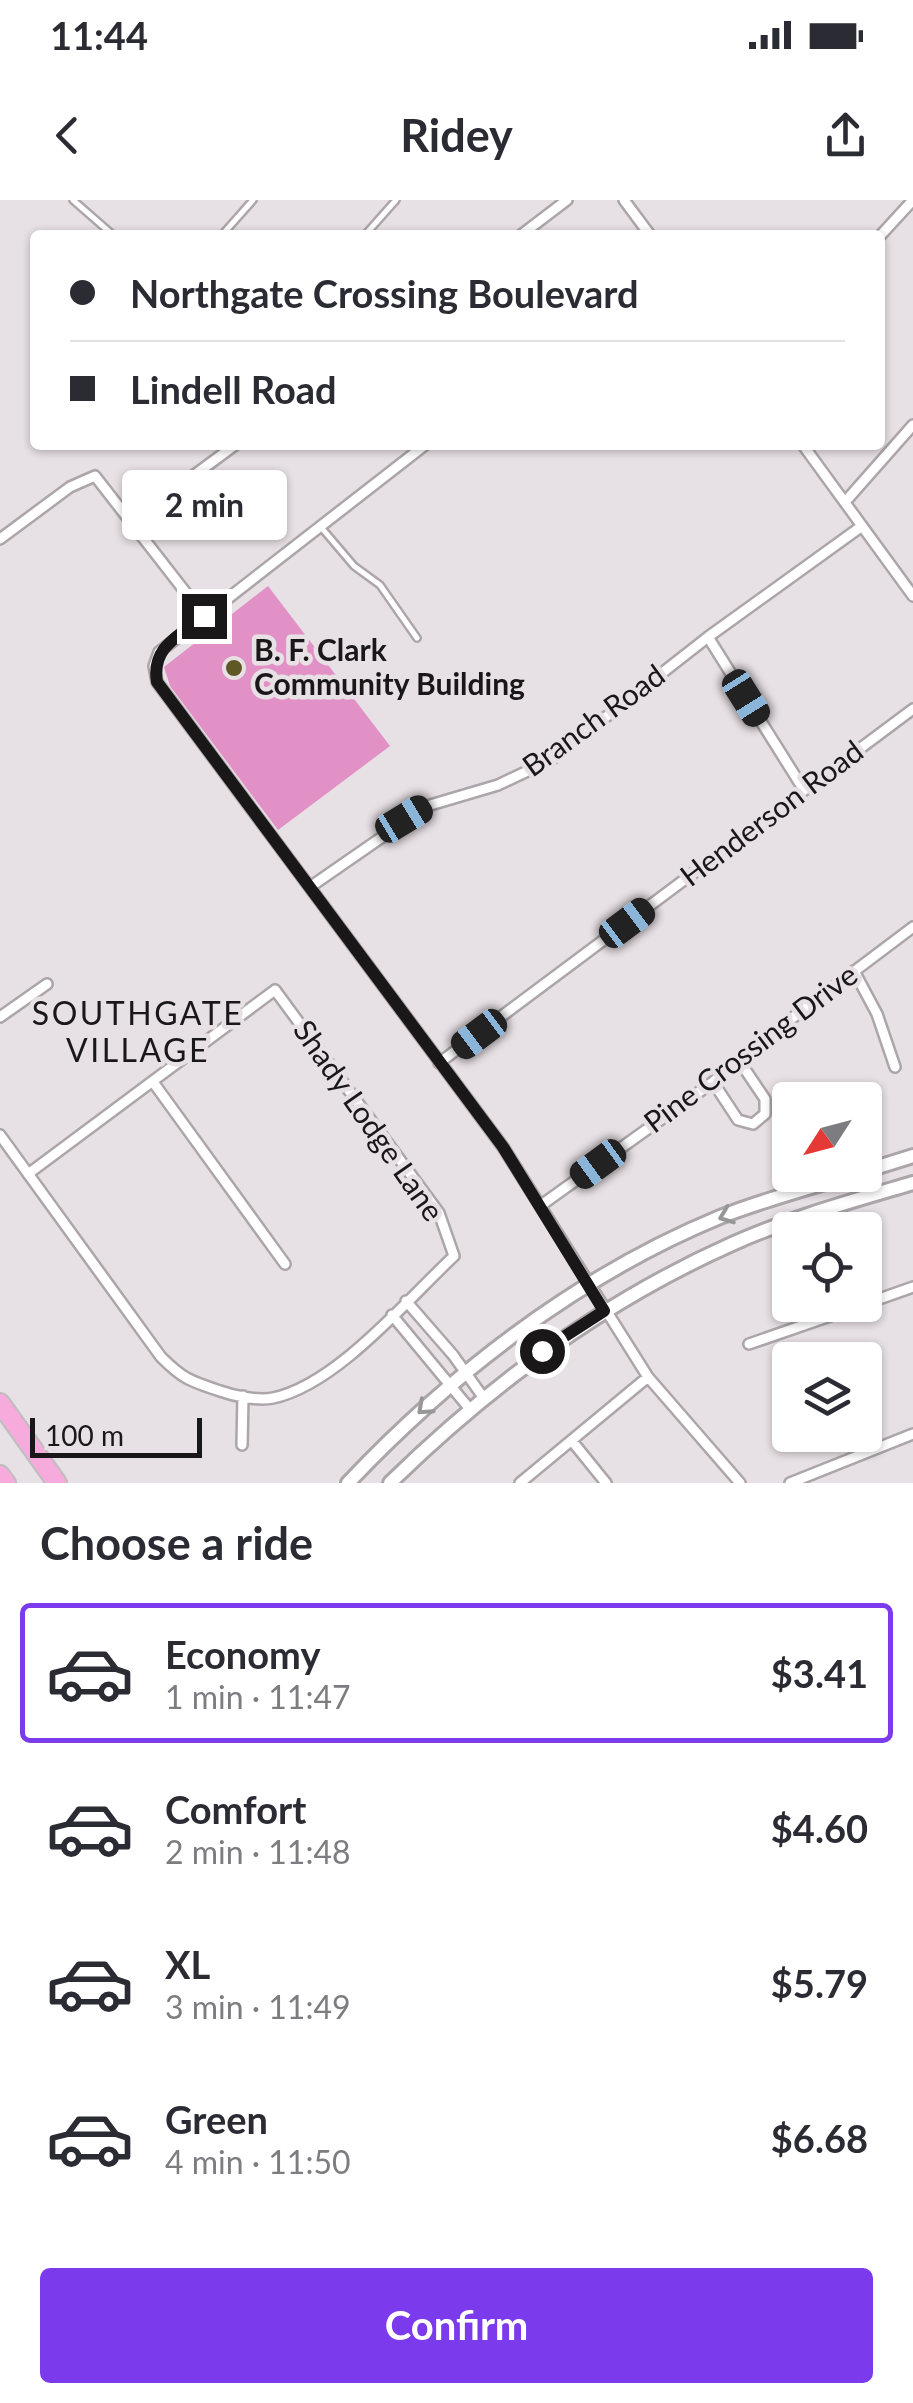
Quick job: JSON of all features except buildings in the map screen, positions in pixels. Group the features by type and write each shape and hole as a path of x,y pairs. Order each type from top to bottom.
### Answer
{"highway":[{"path":"0,1403 57,1483"},
{"path":"0,1474 6,1483"}],"main road":[{"path":"882,1166 913,1156"},
{"path":"390,1483 469,1408 542,1351 604,1311 734,1243 802,1216 913,1183"},
{"path":"348,1483 391,1438 490,1353 589,1285 654,1248 722,1217 799,1192"}],"street":[{"path":"528,230 567,200"},
{"path":"624,200 646,230"},
{"path":"885,230 912,200"},
{"path":"844,502 913,425"},
{"path":"132,521 228,450"},
{"path":"419,450 160,652 154,666 157,682 503,1147 648,1377 740,1483"},
{"path":"807,450 913,596"},
{"path":"0,539 70,487 95,476 204,616"},
{"name":"Branch Road","path":"310,887 426,806 498,785 551,760 708,637 862,526"},
{"path":"708,637 804,790"},
{"name":"Henderson Road","path":"439,1064 913,709"},
{"name":"Pine Crossing Drive","path":"540,1206 713,1082 913,927"},
{"path":"854,971 877,1014 896,1067"},
{"path":"0,1017 46,984"},
{"name":"Shady Lodge Lane","path":"152,1082 276,990 440,1213 454,1256 406,1301"},
{"path":"713,1082 738,1120 754,1124 764,1114 765,1098 738,1059"},
{"path":"28,1174 152,1082 285,1264"},
{"path":"0,1135 161,1358 183,1379 243,1396 272,1398 319,1378 362,1348 406,1301 483,1397"},
{"path":"882,1298 913,1288"},
{"path":"392,1315 469,1408"},
{"path":"750,1344 813,1322"},
{"path":"520,1483 648,1377"},
{"path":"242,1445 243,1396"},
{"path":"790,1483 913,1434"},
{"path":"572,1441 606,1483"}],"lane":[{"path":"73,200 106,230"},
{"path":"227,230 254,200"},
{"path":"369,230 396,200"},
{"path":"320,526 354,566 380,585 418,638"}],"shaded area":[{"path":"268,586 390,746 278,830 170,686 164,667"}],"place":[{"name":"B. F. Clark Community Building","path":"234,668"}],"district":[{"name":"SOUTHGATE VILLAGE","path":"138,1032"}],"route":[{"path":"204,616 160,652 154,666 157,682 503,1147 604,1311 542,1351"}]}
